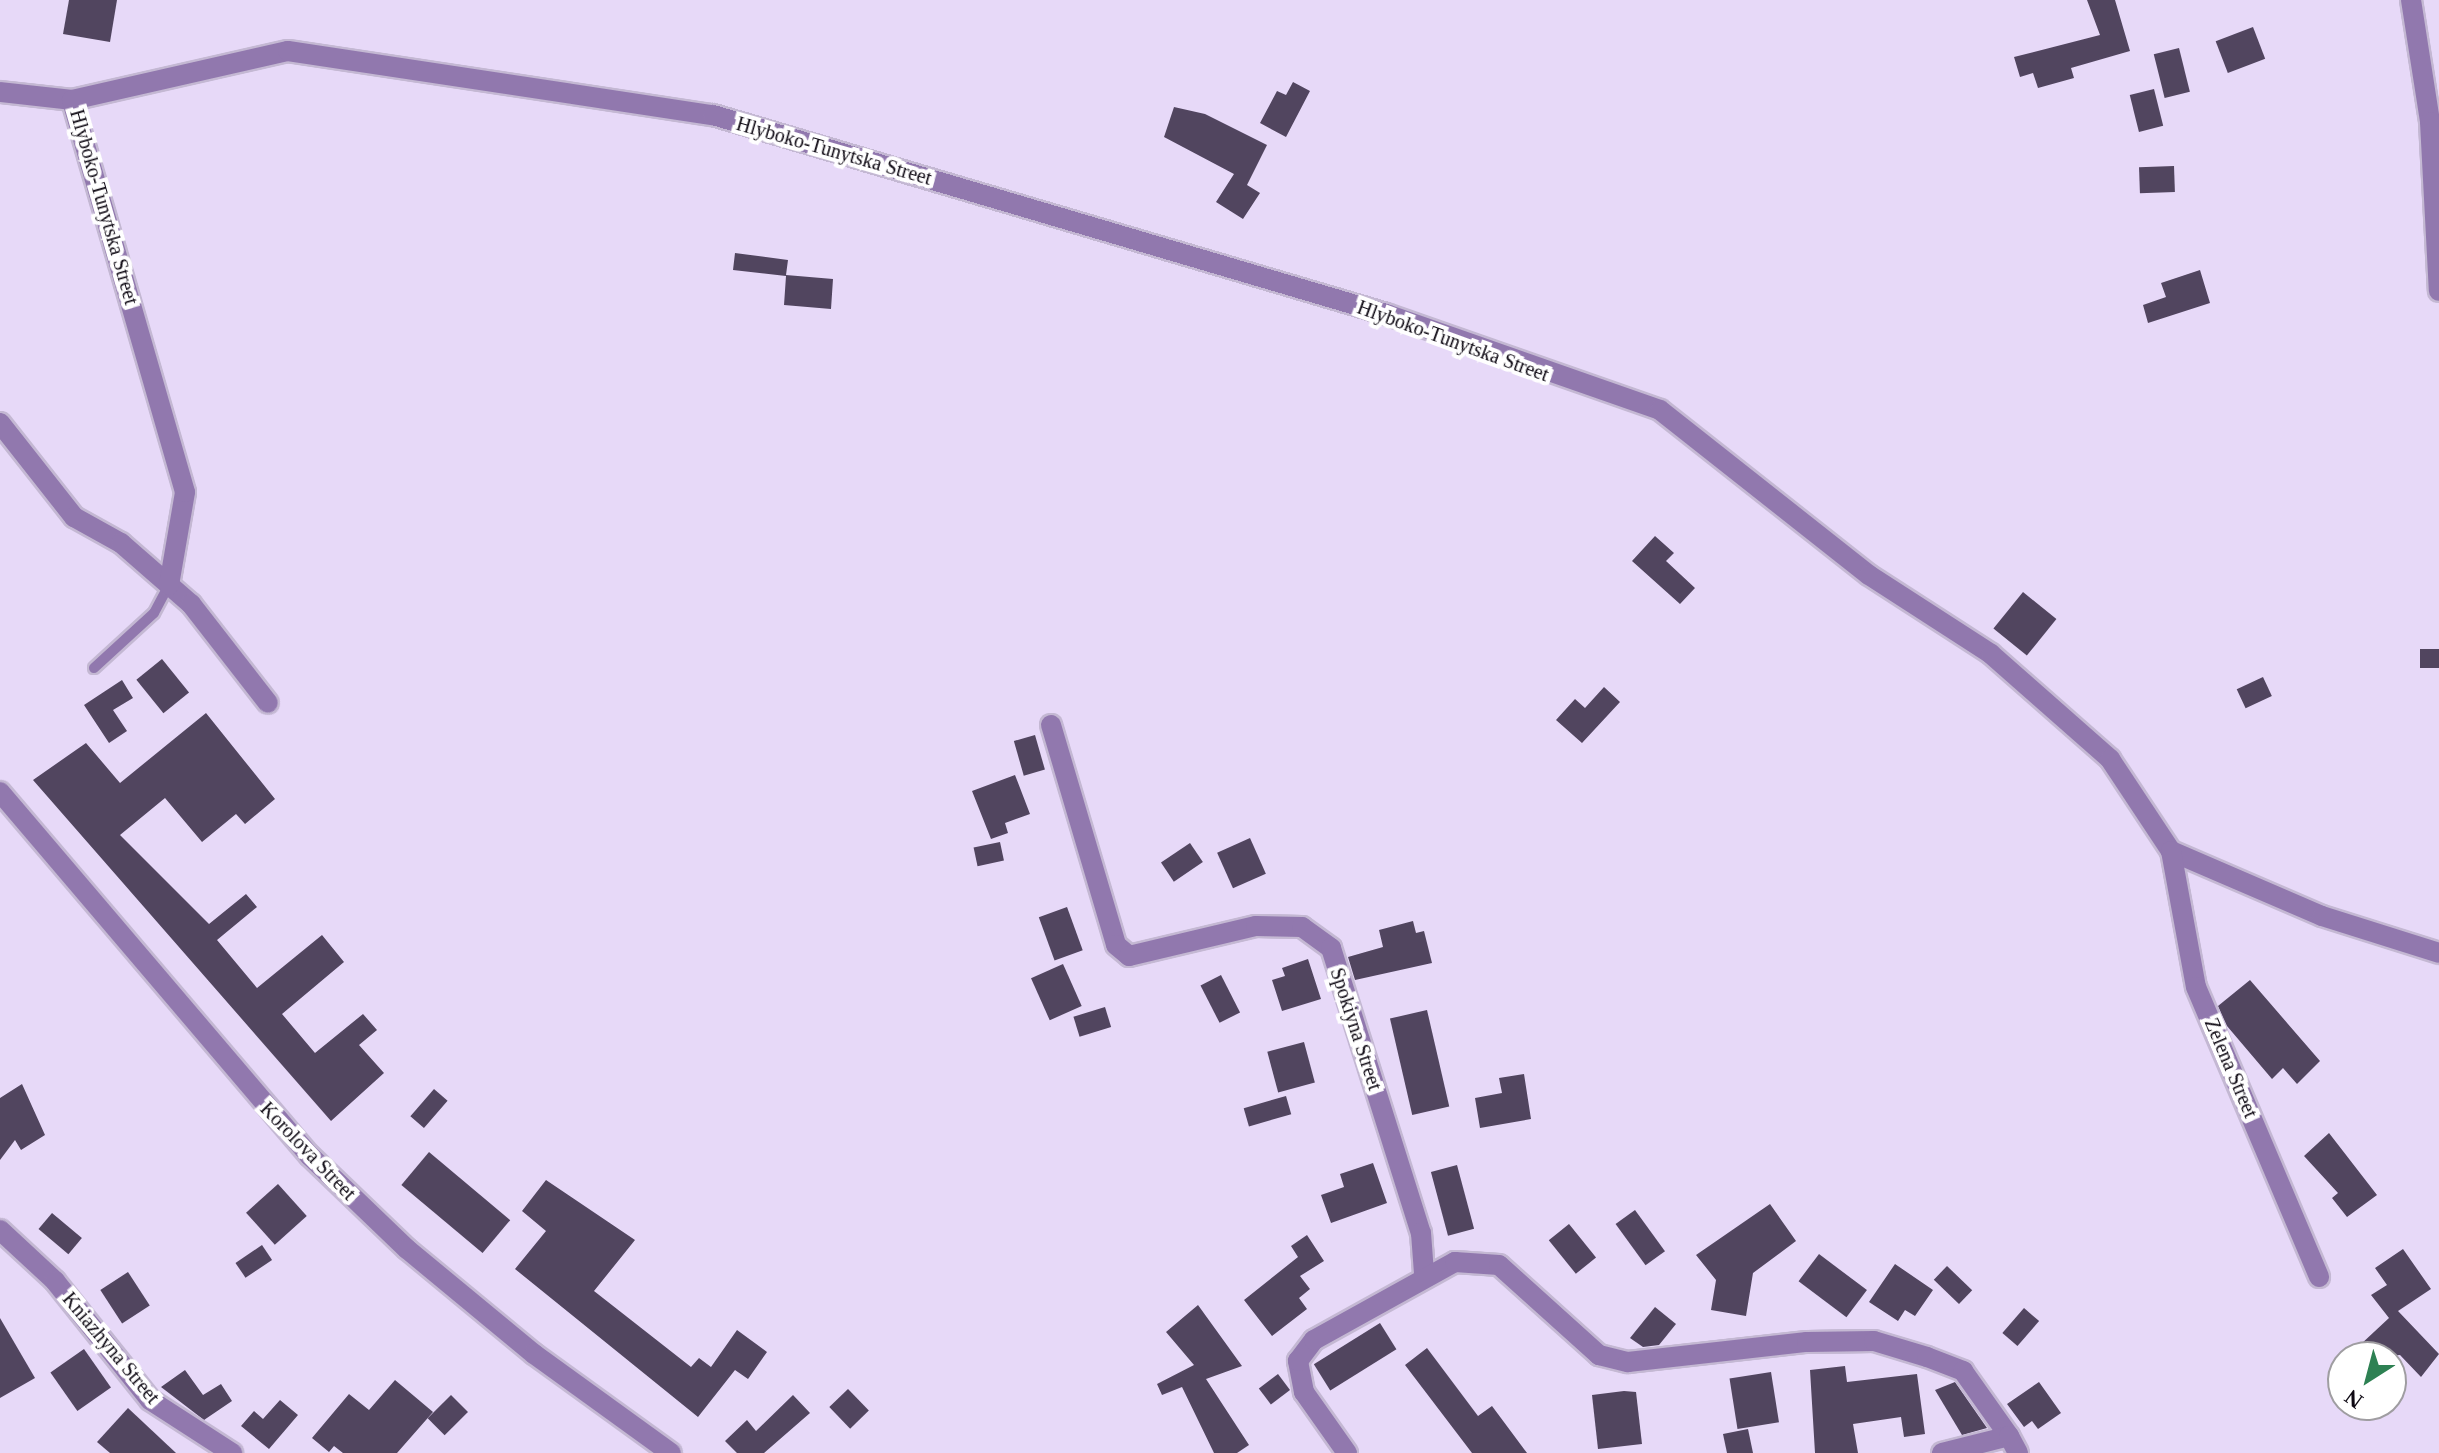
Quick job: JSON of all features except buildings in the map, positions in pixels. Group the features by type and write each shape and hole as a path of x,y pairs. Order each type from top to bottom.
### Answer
{"street":[{"path":"2411,0 2430,122 2439,291"},
{"name":"Hlyboko-Tunytska Street","path":"169,585 185,492 72,100 288,51 713,115 1386,314 1660,410 1869,575 1991,654"},
{"path":"0,92 72,100"},
{"path":"0,423 74,517 121,543 226,642 268,703"},
{"name":"Zelena Street","path":"1991,654 2110,759 2171,851 2196,987 2319,1277"},
{"name":"Spokiyna Street","path":"1051,725 1116,945 1129,956 1256,926 1302,927 1331,948 1421,1233 1424,1273"},
{"name":"Korolova Street","path":"0,792 310,1156 499,1325 671,1453"},
{"path":"2171,851 2322,916 2439,953"},
{"name":"Kniazhyna Street","path":"0,1230 55,1281 150,1400 230,1453"},
{"path":"1347,1453 1304,1392 1298,1361 1314,1340 1424,1273 1455,1262 1499,1265 1599,1355 1628,1362 1807,1342 1874,1341 1963,1371 2014,1445 1942,1453"}],"lane":[{"path":"94,668 154,613 169,585"}]}
